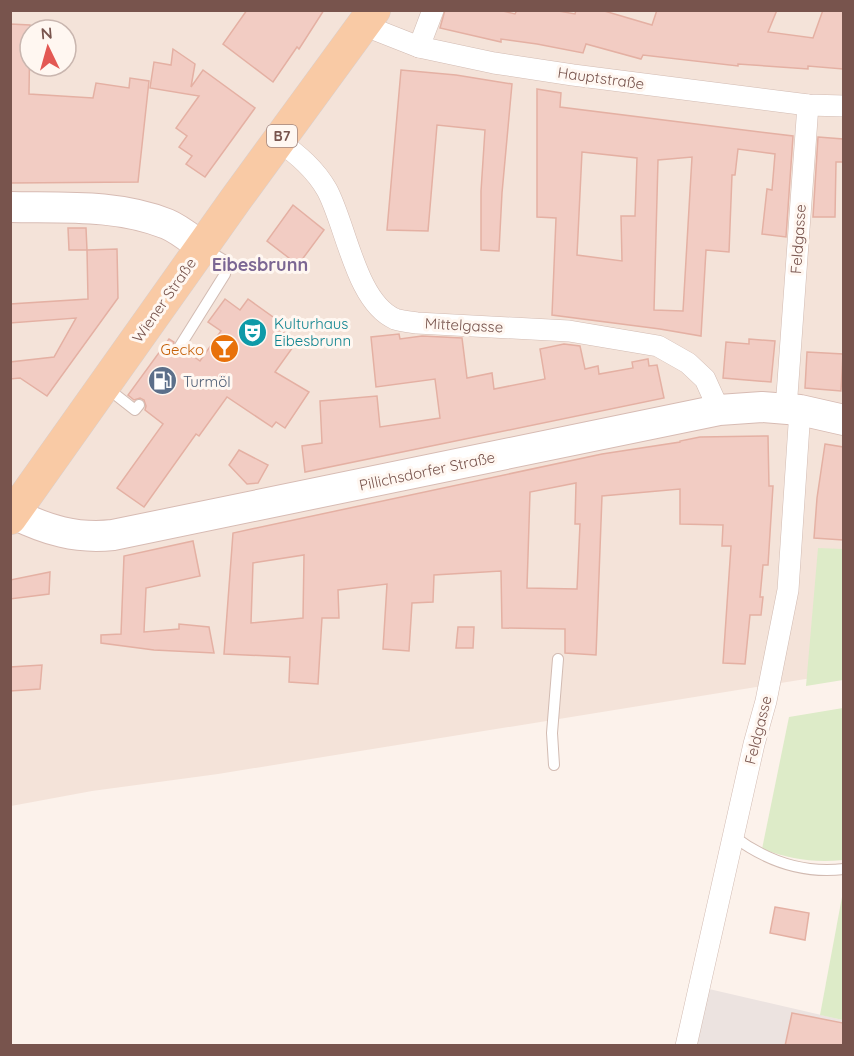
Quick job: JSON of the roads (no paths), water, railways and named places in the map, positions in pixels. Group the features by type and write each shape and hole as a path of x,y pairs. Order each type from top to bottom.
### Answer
{"main road":[{"name":"Wiener Straße","path":"12,516 104,386 211,252 279,141 368,18"},
{"path":"10,207 102,208 125,211 168,225 211,252"},
{"name":"Pillichsdorfer Straße","path":"12,516 64,534 92,538 113,536 719,410 762,407 793,410 843,420"}],"street":[{"path":"419,47 433,10"},
{"name":"Hauptstraße","path":"368,18 419,47 494,63 808,105 843,106"},
{"name":"Feldgasse","path":"686,1046 766,701 788,590 793,410 808,105"},
{"name":"Mittelgasse","path":"279,141 316,172 343,225 354,263 366,290 380,309 395,319 417,323 569,331 658,346 688,363 705,379 719,410"}],"lane":[{"path":"180,346 225,274 227,262 211,252"},
{"path":"104,386 135,410 139,405"},
{"path":"554,765 552,734 558,659"},
{"path":"734,836 768,858 783,864 815,870 843,869"}],"place":[{"name":"Kulturhaus Eibesbrunn","path":"253,332"},
{"name":"Gecko","path":"225,349"},
{"name":"Turmöl","path":"162,381"}],"district":[{"name":"Eibesbrunn","path":"260,264"}]}
